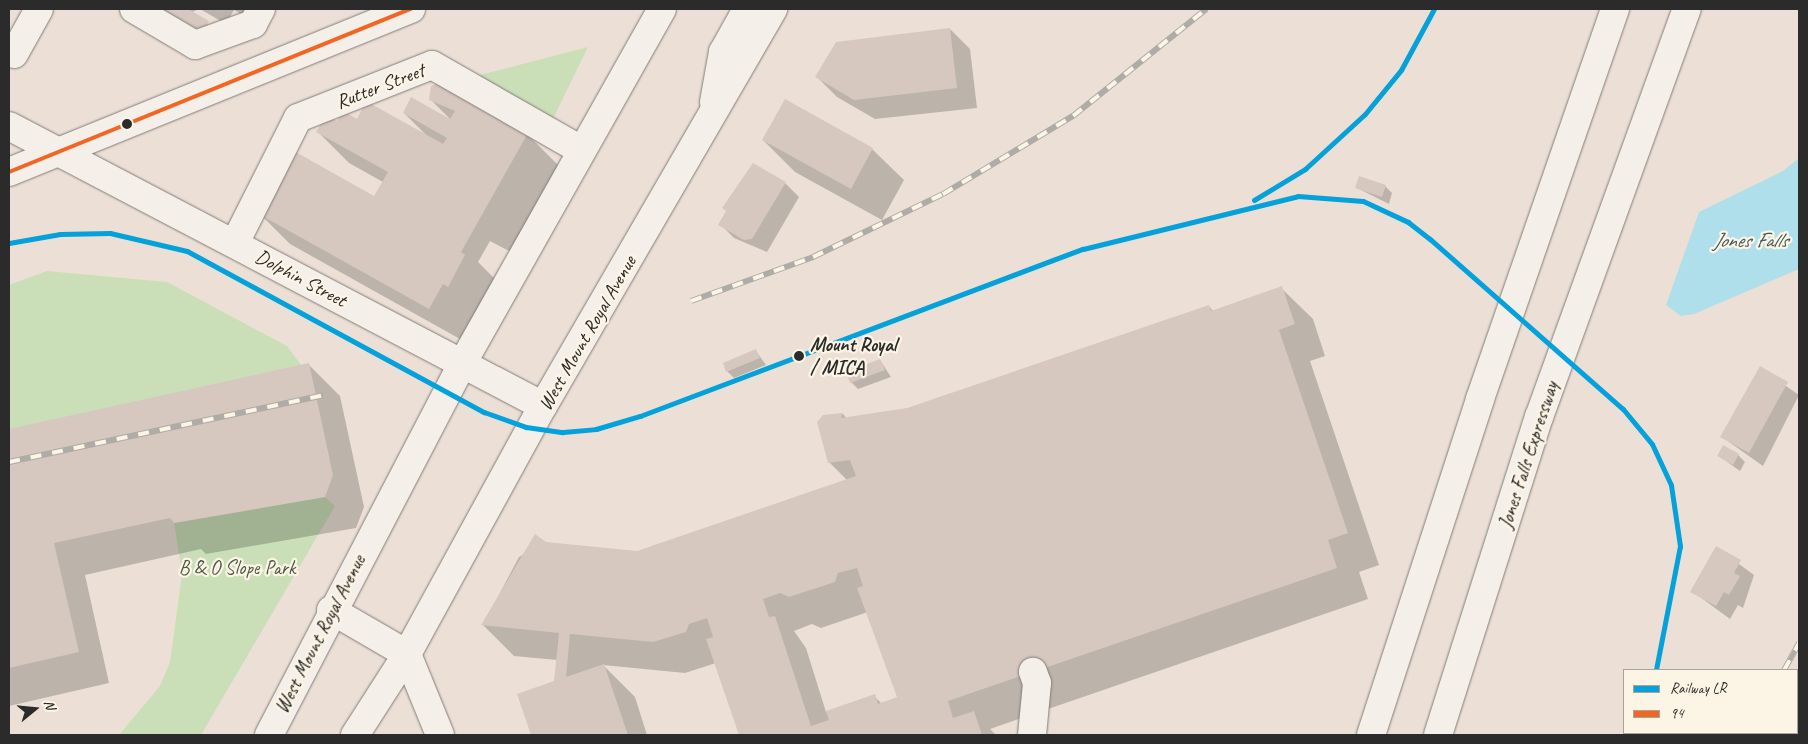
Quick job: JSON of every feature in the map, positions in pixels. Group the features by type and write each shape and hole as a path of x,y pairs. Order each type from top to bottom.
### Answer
{"main road":[{"path":"14,54 39,9"},
{"path":"134,9 195,44 254,24 261,9"},
{"path":"9,172 411,9"},
{"name":"West Mount Royal Avenue","path":"269,735 331,610 462,364 662,9"},
{"path":"713,118 723,52 747,9"},
{"name":"West Mount Royal Avenue","path":"355,735 407,654 543,406 713,118 773,9"},
{"path":"1371,735 1480,399 1615,9"},
{"name":"Jones Falls Expressway","path":"1438,735 1539,417 1686,9"},
{"name":"Rutter Street","path":"235,243 298,118 432,65 581,150"},
{"name":"Dolphin Street","path":"9,126 543,406"},
{"path":"1350,735 1439,521"},
{"path":"1458,735 1502,532"},
{"path":"331,610 407,654 440,735"},
{"path":"1032,735 1037,684 1033,672"}],"green space":[{"path":"588,47 552,121 472,77"},
{"path":"47,271 167,282 287,346 311,378 9,450 9,285"},
{"name":"B & O Slope Park","path":"325,497 335,506 201,735 119,735 160,686 170,662 182,574 174,523"}],"water":[{"name":"Jones Falls","path":"1799,158 1799,269 1694,314 1681,316 1666,305 1699,212 1783,171"}],"building":[{"path":"151,9 188,9 209,21 199,37"},
{"path":"950,28 957,88 854,100 815,77 836,42"},
{"path":"439,83 528,133 461,252 465,255 448,287 443,284 429,309 257,213 292,150 374,196 388,172 316,132 326,116 337,121 343,111 357,119 366,101 443,144 447,138 403,113 411,97 450,119 455,111 429,100 431,86"},
{"path":"785,99 873,148 851,189 762,140"},
{"path":"753,163 786,182 752,239 744,240 718,225 726,211 722,208"},
{"path":"1359,176 1386,185 1382,197 1355,188"},
{"path":"1282,286 1295,324 1279,330 1348,533 1328,540 1337,568 948,701 953,718 974,711 982,735 739,735 706,639 713,637 707,618 689,624 686,632 653,642 570,634 566,677 604,664 628,735 531,735 517,694 554,681 559,633 481,625 535,534 546,542 637,551 856,476 850,460 828,463 817,422 823,415 843,413 841,418 907,408 1209,305 1211,311","holes":["857,568 863,586 857,588 897,697 878,704 875,694 826,711 829,720 811,726 775,616 769,617 763,599 780,593 789,597 835,582 838,573"]},
{"path":"756,349 760,358 726,372 723,363"},
{"path":"880,359 885,370 850,383 846,372"},
{"path":"309,363 333,475 325,497 174,523 170,518 54,543 79,652 9,668 9,429"},
{"path":"1760,366 1788,382 1749,453 1720,437"},
{"path":"1723,445 1739,454 1733,465 1717,456"},
{"path":"1716,546 1741,560 1734,573 1740,576 1729,595 1724,592 1716,606 1690,592"}],"railway":[{"path":"691,301 813,257 943,194 1073,116 1206,9"},
{"path":"9,462 323,395"},
{"path":"1785,669 1799,643"}],"rail line":[{"name":"LR","path":"1254,200 1305,169 1365,114 1401,70 1434,9"},
{"name":"LR","path":"9,243 60,234 110,233 187,251 484,412 526,427 563,432 596,429 640,416 1083,249 1298,196 1363,201 1408,222 1430,239 1623,409 1652,444 1671,485 1680,546 1656,669"}],"transit line":[{"name":"94","path":"9,172 411,9"}],"place":[{"name":"Mount Royal / MICA","path":"799,356"}]}
